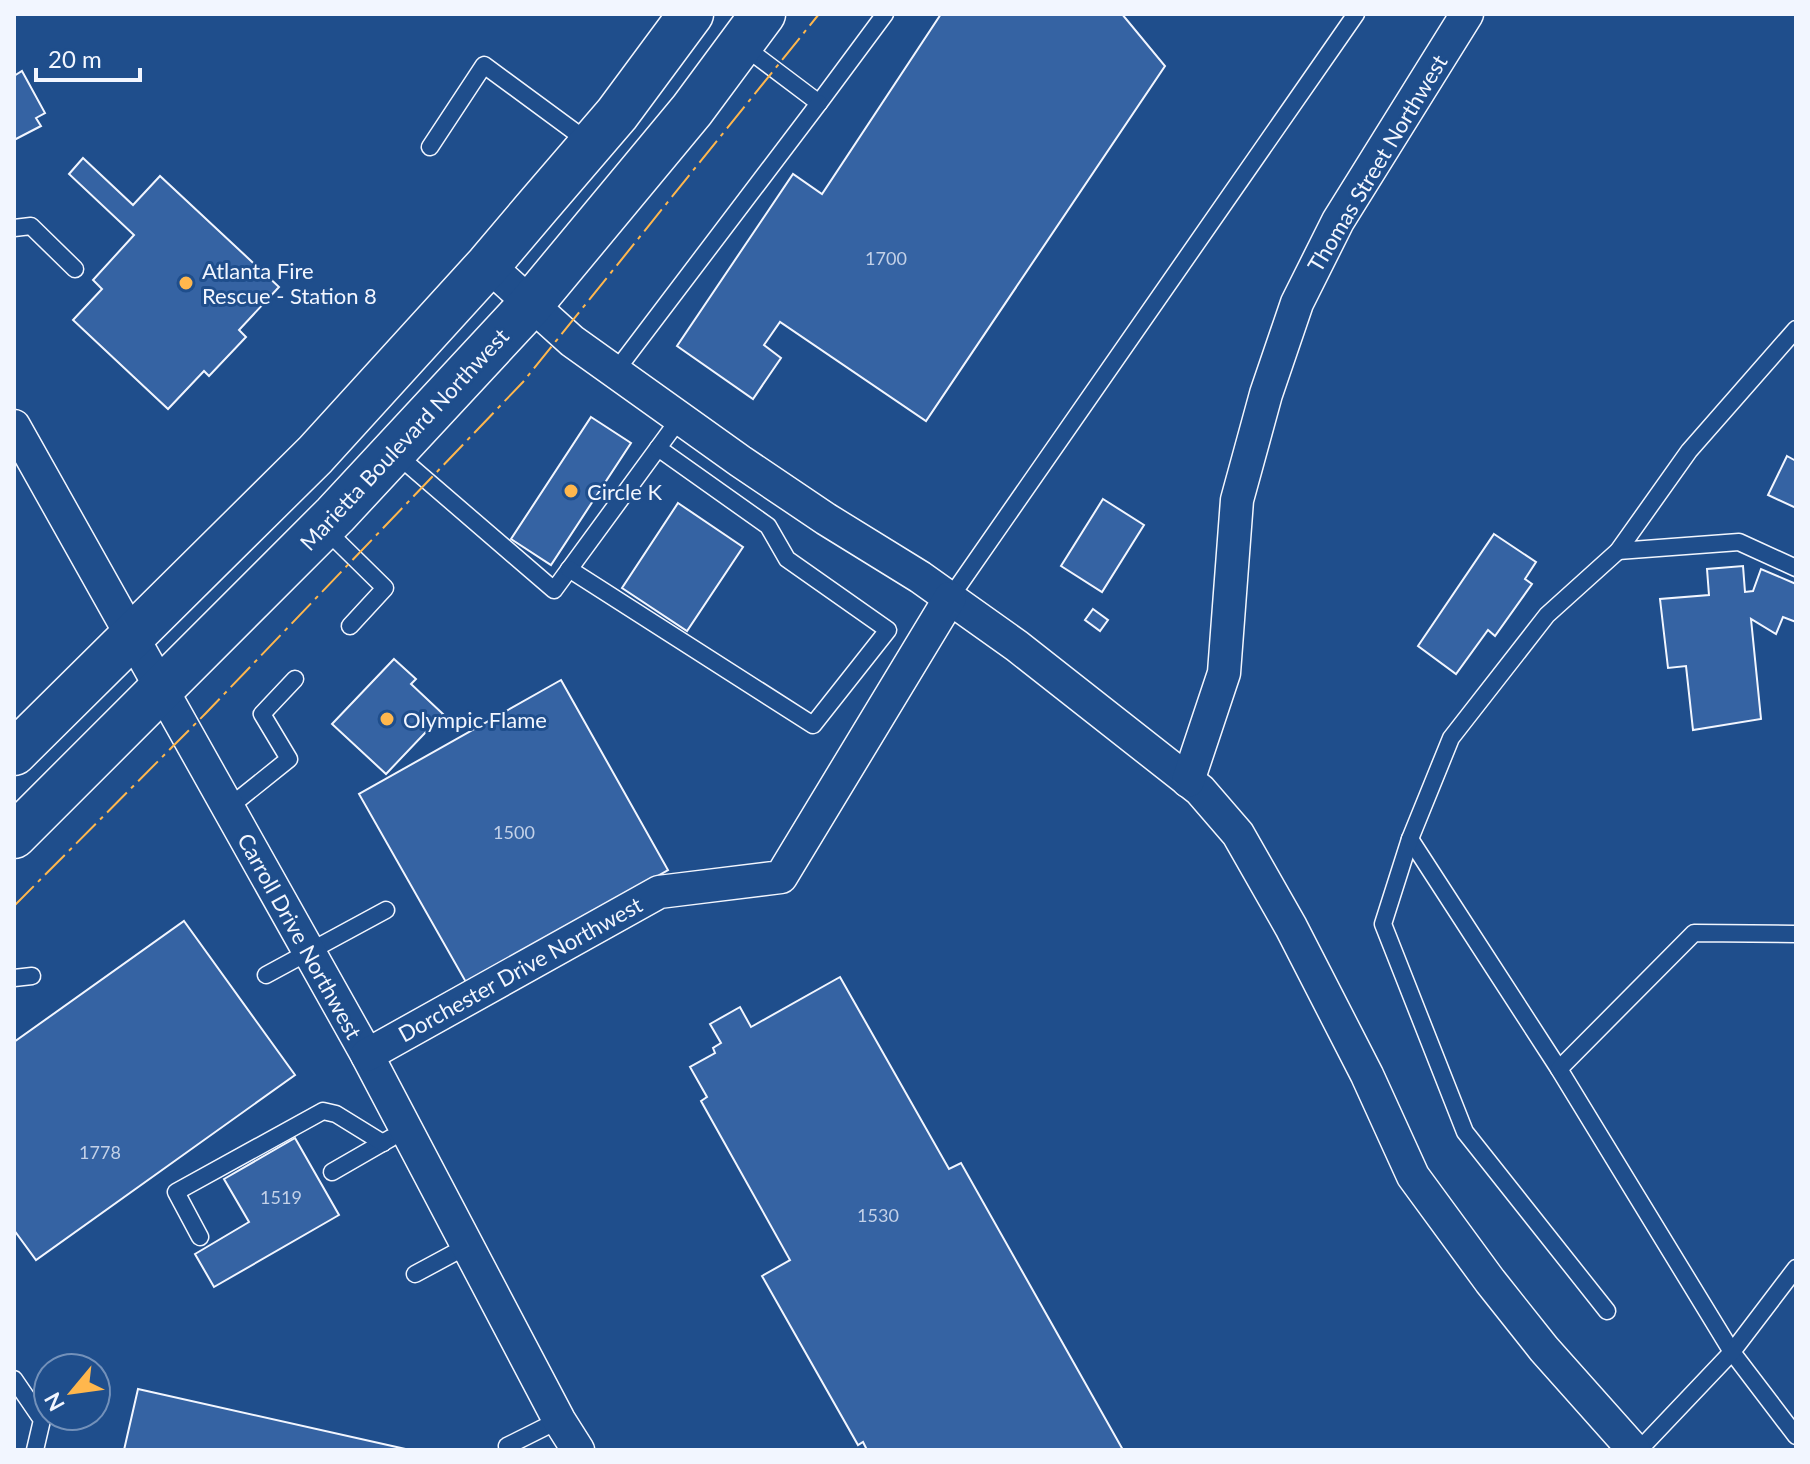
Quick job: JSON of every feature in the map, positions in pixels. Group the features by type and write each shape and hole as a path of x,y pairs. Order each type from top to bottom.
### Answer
{"main road":[{"path":"14,753 315,455 488,265 617,114 691,14"},
{"name":"Marietta Boulevard Northwest","path":"14,836 323,527 531,304 692,110 752,29"}],"street":[{"name":"Thomas Street Northwest","path":"1188,781 1224,673 1237,500 1266,394 1297,303 1338,221 1467,14"},
{"path":"488,265 572,341 826,519 950,598 1017,646 1200,790 1238,834 1291,927 1367,1075 1413,1176 1544,1349 1636,1450"},
{"name":"Carroll Drive Northwest","path":"14,426 367,1055 395,1136 467,1246 578,1450"},
{"name":"Dorchester Drive Northwest","path":"367,1055 659,892 781,877 950,598"}],"lane":[{"path":"615,372 885,14"},
{"path":"950,598 1356,14"},
{"path":"752,29 819,103"},
{"path":"430,147 484,65 591,144"},
{"path":"14,228 31,226 75,269"},
{"path":"1607,1311 1465,1132 1383,924 1410,839 1451,738 1547,615 1618,551 1689,451 1796,329"},
{"path":"394,452 554,590 680,418"},
{"path":"569,569 813,725 888,630 787,559 768,526 658,448"},
{"path":"323,527 385,588 350,626"},
{"path":"1618,551 1739,542 1796,568"},
{"path":"228,808 289,759 262,714 295,679"},
{"path":"1410,839 1559,1069 1732,1352 1796,1436"},
{"path":"266,975 386,910"},
{"path":"1559,1069 1694,933 1796,934"},
{"path":"14,978 32,976"},
{"path":"200,1237 176,1192 323,1111 395,1136"},
{"path":"332,1172 395,1136"},
{"path":"415,1274 467,1246"},
{"path":"1636,1450 1732,1352 1796,1268"},
{"path":"14,1379 42,1420 35,1450"},
{"path":"507,1446 559,1420"}],"building":[{"path":"941,14 1122,14 1165,66 926,421 780,322 764,345 781,358 753,399 677,346 793,174 822,194"},
{"path":"22,71 45,113 36,118 41,126 14,140 14,76"},
{"name":"Atlanta Fire Rescue - Station 8","path":"83,158 133,205 160,176 279,287 239,330 246,337 209,376 204,371 168,409 73,320 102,289 93,280 134,235 69,174"},
{"name":"Circle K","path":"591,417 631,443 551,565 511,539"},
{"path":"1787,456 1796,461 1796,508 1768,495"},
{"path":"1103,499 1144,525 1102,592 1061,566"},
{"path":"678,503 743,547 687,631 622,588"},
{"path":"1494,534 1536,562 1525,579 1532,584 1495,636 1488,630 1456,674 1418,646"},
{"path":"1743,566 1745,592 1753,591 1761,569 1796,584 1796,622 1783,617 1776,634 1751,619 1761,719 1693,730 1686,666 1668,668 1660,599 1709,595 1707,569"},
{"path":"1093,609 1108,620 1100,631 1085,620"},
{"name":"Olympic Flame","path":"394,659 416,679 411,684 443,714 386,774 332,724"},
{"path":"561,680 668,870 467,984 359,794"},
{"path":"184,921 295,1075 36,1260 14,1230 14,1042"},
{"path":"840,977 949,1169 961,1163 1123,1450 867,1450 863,1442 858,1445 762,1276 790,1260 701,1101 707,1097 690,1067 715,1053 713,1048 721,1043 710,1024 740,1007 751,1027"},
{"path":"295,1138 339,1215 214,1287 195,1254 249,1222 224,1179"},
{"path":"138,1389 410,1450 124,1450"}],"power":[{"path":"14,906 206,713 523,382 819,14"}],"place":[{"name":"Atlanta Fire Rescue - Station 8","path":"186,283"},
{"name":"Circle K","path":"571,491"},
{"name":"Olympic Flame","path":"387,719"}]}
